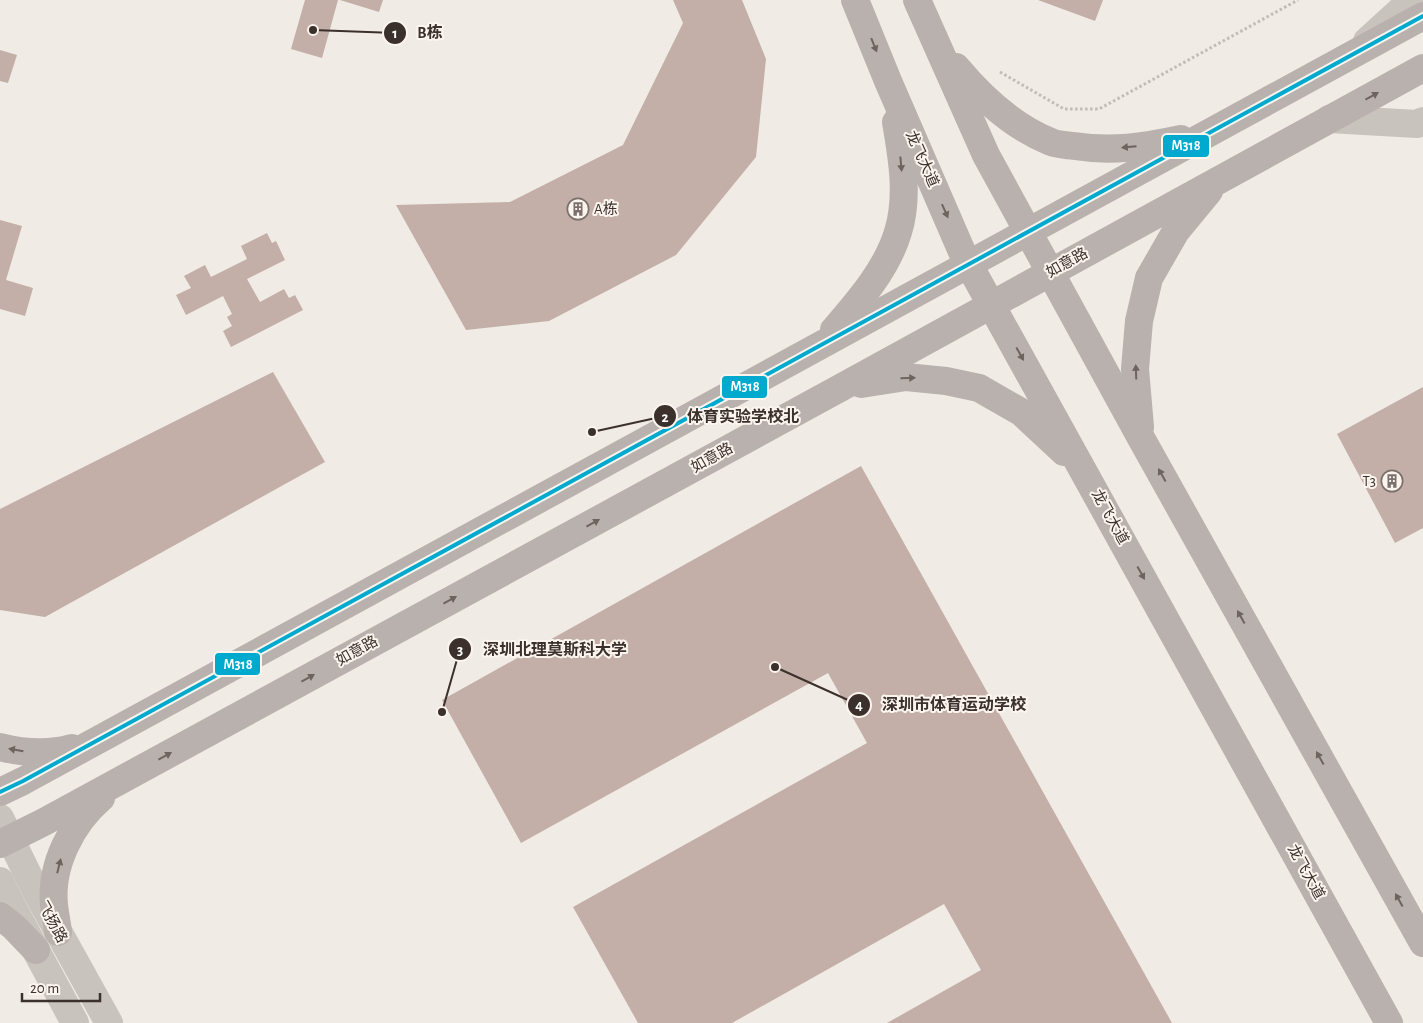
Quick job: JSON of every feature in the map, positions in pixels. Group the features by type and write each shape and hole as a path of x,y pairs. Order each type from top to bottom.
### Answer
{"main road":[{"name":"龙飞大道","path":"855,0 888,81 969,264 1389,1023"},
{"path":"918,0 986,155 1141,438 1423,943"},
{"path":"0,792 1423,16"},
{"path":"937,45 976,91 1018,126 1053,143 1099,150 1150,146 1211,132"},
{"name":"如意路","path":"3,833 122,779 1423,68"},
{"path":"821,345 857,303 885,262 898,231 904,193 899,141 888,81"},
{"path":"1141,438 1135,369 1139,320 1149,278 1176,231 1217,181"},
{"path":"842,387 906,377 946,381 979,388 1021,412 1087,476"},
{"path":"0,747 32,753 63,750 98,740"},
{"path":"58,932 54,903 56,879 62,855 72,831 90,808 122,779"},
{"path":"0,916 14,927 36,950"}],"street":[{"path":"1350,56 1412,0"},
{"path":"1329,119 1417,124 1423,121"},
{"name":"飞扬路","path":"3,833 109,1023"},
{"name":"飞扬路","path":"0,881 75,1023"}],"path":[{"path":"1000,72 1064,109 1099,109 1298,0"}],"building":[{"path":"305,0 338,0 322,58 291,49"},
{"path":"340,0 383,0 379,12"},
{"path":"673,0 742,0 766,59 756,157 676,255 549,321 466,330 396,205 510,202 623,145 683,23"},
{"path":"1038,0 1103,0 1095,21"},
{"path":"0,50 17,55 8,83 0,81"},
{"path":"0,220 22,226 6,280 33,288 25,316 0,309"},
{"path":"267,233 272,243 276,241 285,260 247,279 260,302 284,289 289,298 295,295 303,310 231,347 223,331 232,326 227,317 232,314 223,296 186,315 176,295 191,288 184,276 205,265 211,277 247,259 241,246"},
{"path":"273,372 325,462 45,617 0,610 0,509"},
{"name":"T3","path":"1423,387 1423,528 1395,543 1337,434"},
{"path":"861,466 1172,1023 887,1023 981,970 944,904 732,1023 638,1023 573,907 867,743 828,673 521,843 442,700"}],"transit line":[{"name":"M318","path":"0,792 1423,16"}],"place":[{"name":"B栋","path":"313,30"},
{"name":"A栋","path":"578,209"},
{"name":"体育实验学校北","path":"592,432"},
{"name":"T3","path":"1392,481"},
{"name":"深圳市体育运动学校","path":"775,667"},
{"name":"深圳北理莫斯科大学","path":"442,712"}]}
